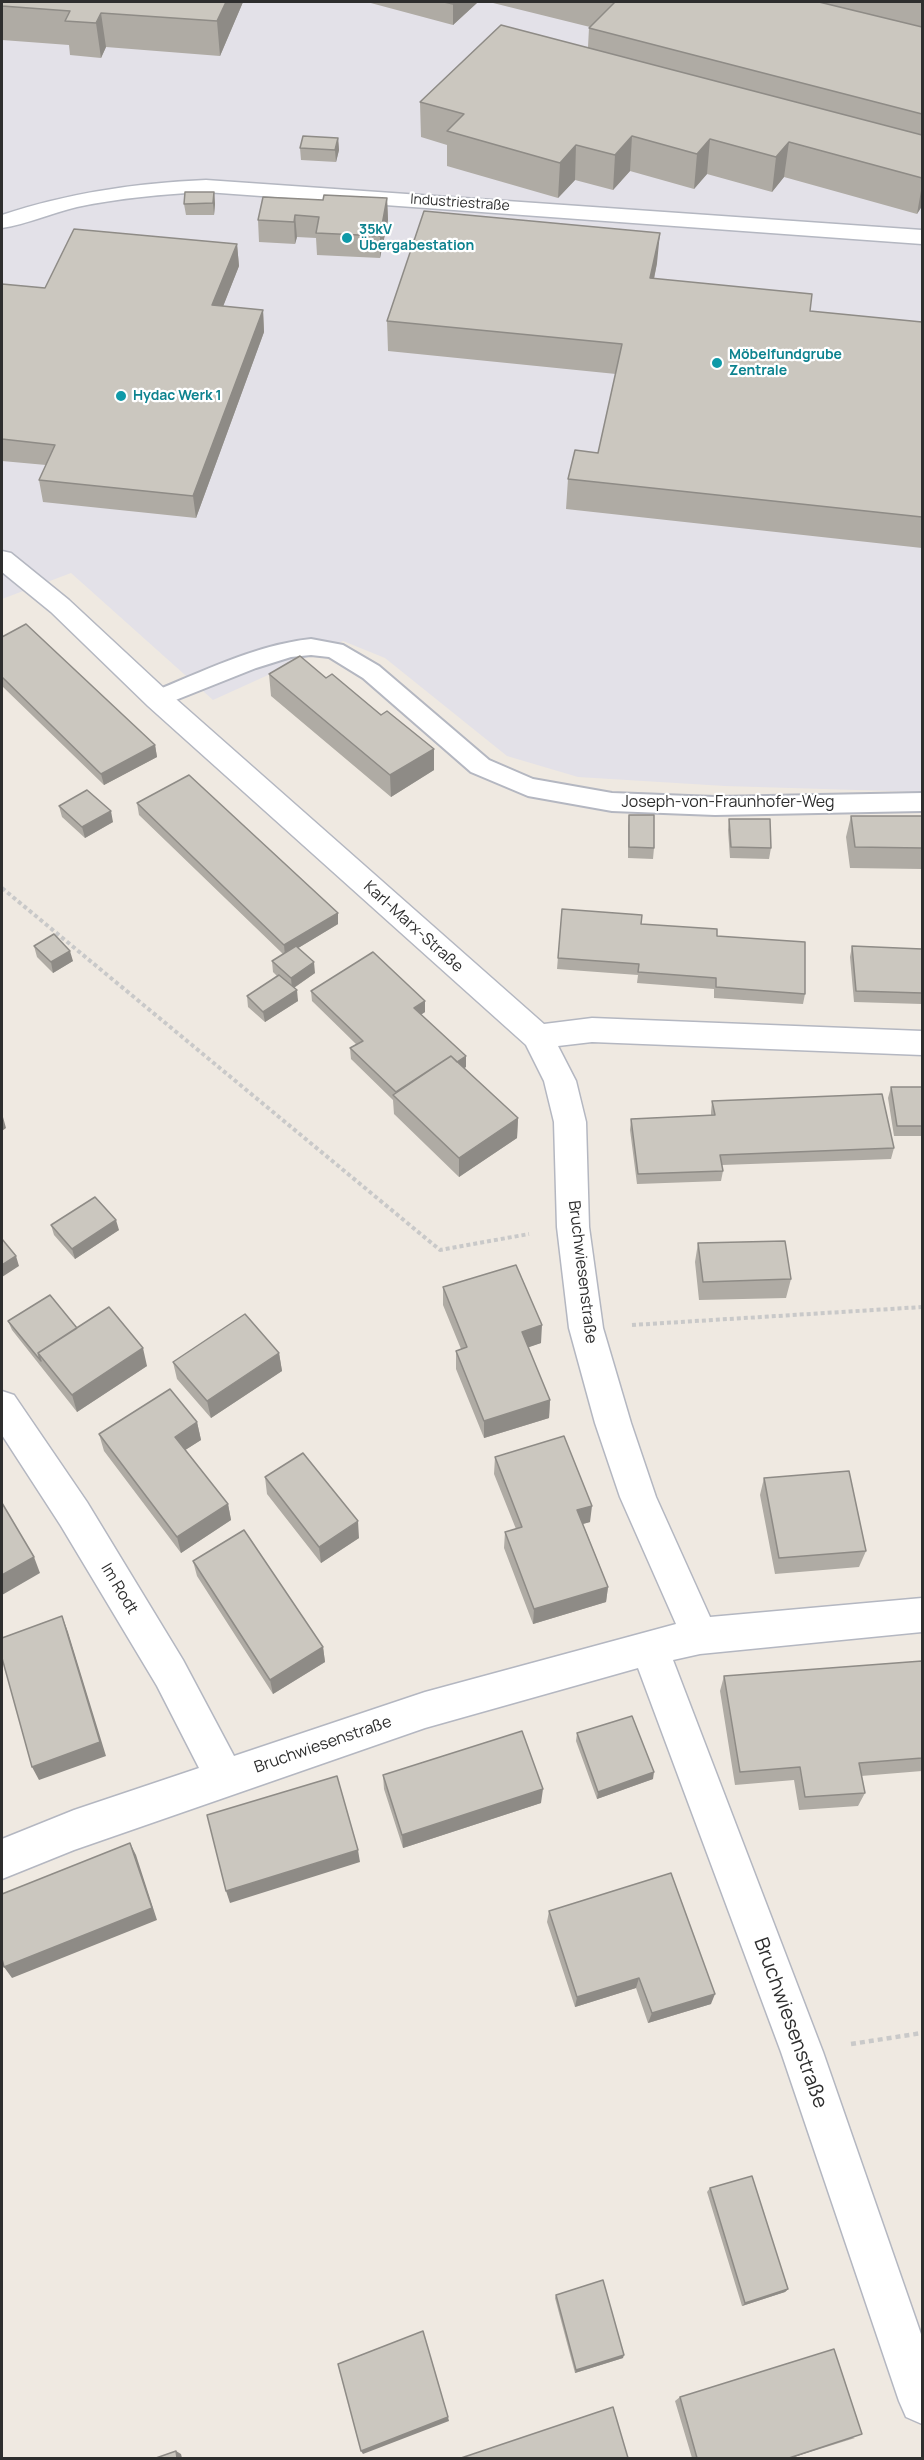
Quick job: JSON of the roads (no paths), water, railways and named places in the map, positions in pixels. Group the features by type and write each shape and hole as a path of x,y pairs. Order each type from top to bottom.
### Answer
{"street":[{"name":"Industriestraße","path":"2,222 80,198 151,188 206,186 922,237"},
{"name":"Karl-Marx-Straße","path":"2,559 60,606 158,699 538,1037"},
{"path":"538,1037 591,1030 922,1043"},
{"name":"Bruchwiesenstraße","path":"538,1037 560,1081 570,1122 573,1227 586,1328 612,1423 638,1497 700,1636"},
{"name":"Im Rodt","path":"2,1406 74,1514 170,1673 225,1779"},
{"name":"Bruchwiesenstraße","path":"2,1859 74,1830 425,1710 649,1647 700,1636 922,1615"},
{"name":"Bruchwiesenstraße","path":"649,1647 802,2052 922,2401"}],"lane":[{"name":"Joseph-von-Fraunhofer-Weg","path":"158,699 248,662 290,649 311,647 335,650 371,672 480,766 528,787 624,802 715,806 922,802"}],"place":[{"name":"35kV Übergabestation","path":"347,238"},
{"name":"Möbelfundgrube Zentrale","path":"717,363"},
{"name":"Hydac Werk 1","path":"121,396"}]}
